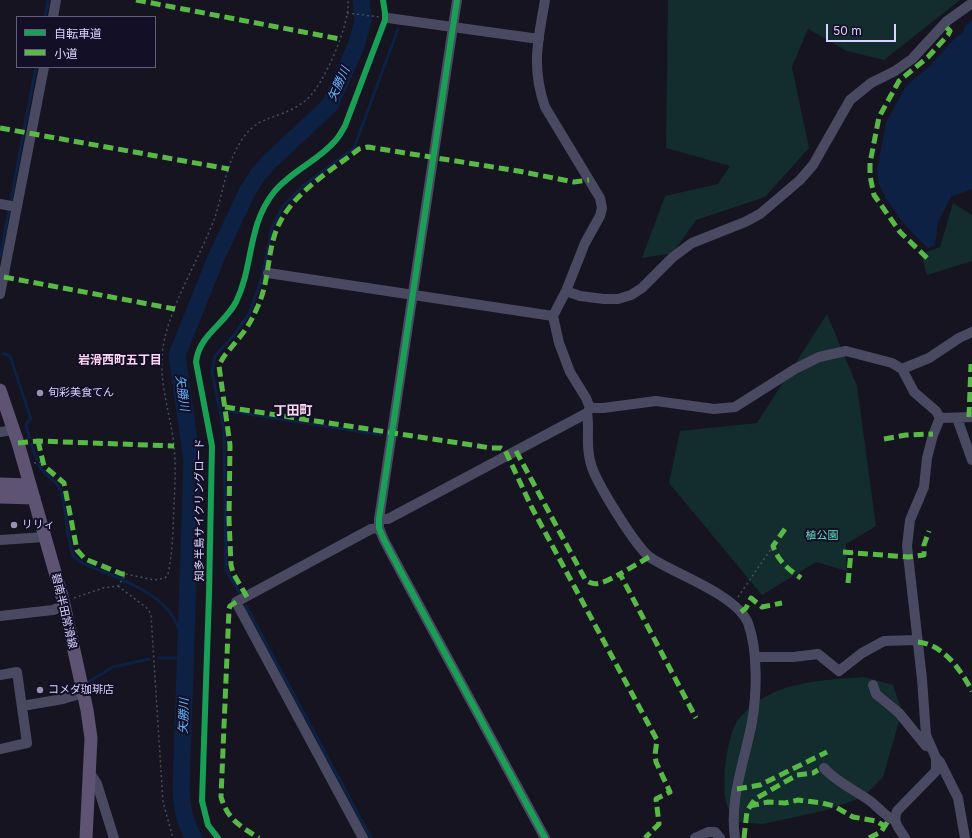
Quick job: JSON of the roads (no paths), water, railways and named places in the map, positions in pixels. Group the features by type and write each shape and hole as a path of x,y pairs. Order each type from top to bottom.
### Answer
{"main road":[{"name":"碧南半田常滑線","path":"0,390 14,430 63,603 90,726 90,773 86,838"},
{"path":"0,484 30,485"},
{"path":"0,497 34,498"}],"street":[{"path":"53,16 56,0"},
{"path":"457,0 411,294 379,524 401,572 545,838"},
{"path":"545,0 536,56 536,70 545,107 596,190 600,198 602,208 600,216 585,243 566,291 553,316 559,343 570,372 586,398 588,410 587,448 590,464 598,482 641,546 649,557 714,592 733,605 744,616 748,624 755,657 752,721 739,775 733,819 735,838"},
{"path":"566,291 580,296 604,299 631,295 642,288 673,257 692,243 746,222 760,214 800,180 813,165 850,100 871,83 912,59 947,21 972,3"},
{"path":"386,17 539,39"},
{"path":"0,294 44,68"},
{"path":"0,204 17,207"},
{"path":"268,273 553,316"},
{"path":"902,369 929,358 954,341 972,332"},
{"path":"363,838 236,602 588,410 656,401 714,409 735,407 795,369 819,357 846,351 892,363 902,369 914,392 936,411 940,418"},
{"path":"940,418 972,417"},
{"path":"940,418 933,435 927,458 924,487 910,520 907,546 926,735 930,747 940,762 958,798 965,838"},
{"path":"957,418 972,460"},
{"path":"0,432 14,430"},
{"path":"0,540 45,537"},
{"path":"0,616 53,610 63,603"},
{"path":"755,657 793,657 818,654 839,671 862,654 884,641 917,640"},
{"path":"0,676 17,672 27,743 0,749"},
{"path":"873,685 879,697 899,713 926,746 930,747"},
{"path":"22,706 63,699 83,693"},
{"path":"894,820 898,811 936,771 936,758"},
{"path":"824,768 834,778 869,800 894,820 905,838"},
{"path":"90,773 97,784 114,838"},
{"path":"695,838 715,832 720,838"}],"water":[{"path":"972,20 972,189 951,197 938,222 935,245 928,248 905,225 885,197 879,184 877,171 886,122 906,86 929,67 956,37 962,34 965,26"}],"waterway":[{"path":"45,16 48,0"},
{"name":"矢勝川","path":"194,838 184,814 181,789 192,461 177,355 216,258 247,192 257,176 268,163 330,105 356,46 363,21 361,0"},
{"path":"239,592 226,570 224,431 212,372 215,356 233,336 249,314 262,278 272,228 283,206 303,186 354,148 398,29"},
{"path":"24,130 36,68"},
{"path":"11,201 23,135"},
{"path":"0,257 9,210"},
{"path":"4,354 10,356 31,419 26,424 29,437"},
{"path":"229,411 381,435"},
{"path":"31,444 37,460"},
{"path":"39,465 41,469 56,483 61,491 73,556 82,563 140,588 160,602 168,610 177,625 186,652"},
{"path":"246,606 371,838"},
{"path":"159,658 186,658"},
{"path":"88,682 113,667 149,659"}],"place":[{"name":"旬彩美食てん","path":"40,393"},
{"name":"リリィ","path":"14,525"},
{"name":"コメダ珈琲店","path":"40,690"}],"district":[{"name":"岩滑西町五丁目","path":"120,360"},
{"name":"丁田町","path":"293,411"}],"park label":[{"name":"植公園","path":"822,536"}]}
